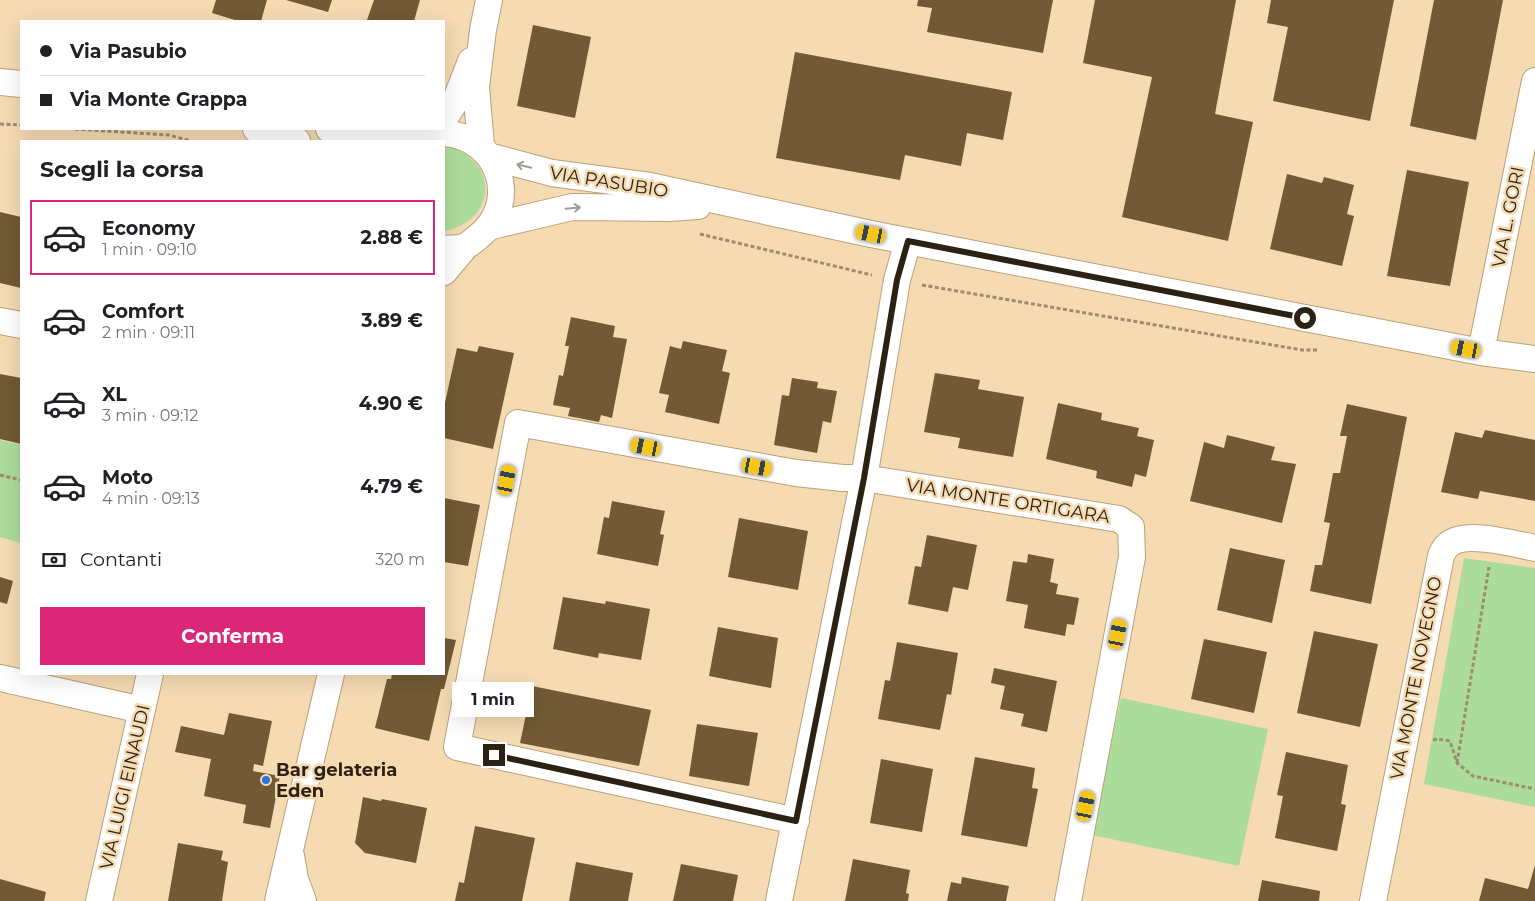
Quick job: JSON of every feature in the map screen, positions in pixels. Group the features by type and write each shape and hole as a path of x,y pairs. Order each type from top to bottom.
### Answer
{"street":[{"path":"445,270 454,248 492,226 502,192 487,152 476,87 483,30 489,0"},
{"path":"445,113 455,102 483,30"},
{"path":"0,82 20,84"},
{"name":"VIA L. GORI","path":"1481,352 1535,82"},
{"path":"259,130 294,140"},
{"name":"VIA PASUBIO","path":"332,130 368,140 428,132 459,134 487,152 552,173 650,186 726,204 908,241 1481,352 1535,359"},
{"name":"VIA PASUBIO","path":"492,226 572,207 669,208 726,204"},
{"path":"779,901 864,478 897,280 908,241"},
{"path":"0,321 20,325"},
{"path":"796,821 457,747 518,422 796,473 843,478 864,478"},
{"name":"VIA MONTE ORTIGARA","path":"864,478 1119,519 1131,527 1132,557 1068,901"},
{"name":"VIA MONTE NOVEGNO","path":"1373,901 1441,556 1446,546 1456,540 1468,537 1535,548"},
{"name":"VIA LUIGI EINAUDI","path":"99,901 150,675"},
{"path":"278,901 284,871 291,852 331,675"},
{"path":"0,678 142,710"},
{"path":"291,852 295,879 303,901"}],"path":[{"path":"0,124 20,125"},
{"path":"90,130 168,135 187,140"},
{"path":"698,234 897,280 1302,350 1321,350"},
{"path":"0,475 20,480"},
{"path":"1494,541 1457,764 1473,776 1535,789"}],"green space":[{"path":"445,146 462,152 475,162 483,175 485,188 483,202 476,214 463,224 445,231"},
{"path":"0,440 20,445 20,543 0,537"},
{"path":"1464,558 1535,568 1535,807 1424,784"},
{"path":"1121,698 1268,729 1239,866 1092,835"}],"building":[{"path":"216,0 267,0 261,20 235,20 212,13"},
{"path":"286,0 332,0 328,12"},
{"path":"374,0 420,0 414,20 367,20"},
{"path":"918,0 1053,0 1043,53 927,32 932,8 917,6"},
{"path":"1095,0 1236,0 1215,114 1253,122 1228,241 1122,217 1152,77 1083,63"},
{"path":"1271,0 1394,0 1370,121 1273,101 1288,27 1267,23"},
{"path":"1434,0 1503,0 1476,140 1410,126"},
{"path":"533,25 591,37 575,118 517,106"},
{"path":"795,52 1012,92 1003,140 967,133 961,166 905,155 900,180 776,158"},
{"path":"1407,170 1469,182 1450,286 1387,276"},
{"path":"1287,174 1322,183 1324,177 1354,185 1347,214 1354,216 1342,266 1270,249"},
{"path":"0,212 20,217 20,288 0,283"},
{"path":"571,317 615,326 613,337 627,339 612,418 601,415 599,422 568,416 570,408 553,405 559,375 563,376 569,346 565,346"},
{"path":"683,341 727,350 722,371 730,373 719,424 665,412 669,395 659,393 670,346 681,349"},
{"path":"479,346 514,353 493,449 445,438 445,402 457,348 477,352"},
{"path":"935,373 980,380 978,389 1024,397 1013,457 958,448 960,438 924,432"},
{"path":"0,374 20,378 20,444 0,439"},
{"path":"792,378 818,382 817,388 837,391 831,423 823,421 817,453 774,445 782,395 789,396"},
{"path":"1058,403 1102,413 1101,420 1139,428 1137,436 1154,440 1146,477 1135,474 1132,487 1096,478 1097,471 1046,459"},
{"path":"1347,404 1407,417 1371,604 1310,591 1315,565 1322,565 1330,523 1324,522 1333,473 1340,473 1347,436 1340,436"},
{"path":"1485,430 1535,440 1535,501 1480,491 1478,499 1441,492 1455,432 1482,438"},
{"path":"1227,435 1275,447 1271,460 1296,464 1282,523 1190,501 1204,442 1224,448"},
{"path":"445,498 480,505 468,566 445,562"},
{"path":"612,501 665,511 660,534 664,535 658,566 597,554 604,517 609,518"},
{"path":"739,518 808,531 798,590 728,577"},
{"path":"927,535 977,545 968,590 953,587 948,612 908,604 915,566 921,567"},
{"path":"1230,548 1285,560 1272,623 1217,610"},
{"path":"1028,554 1054,559 1050,582 1058,584 1056,594 1079,598 1074,625 1067,624 1065,636 1024,628 1028,605 1006,601 1013,561 1027,563"},
{"path":"0,577 13,581 7,604 0,602"},
{"path":"563,597 605,604 606,601 650,609 641,660 599,653 598,658 553,649"},
{"path":"718,627 778,638 771,688 709,676"},
{"path":"1314,631 1378,644 1360,727 1297,713"},
{"path":"445,638 456,640 444,689 441,689 429,741 375,728 387,679 391,679 392,675 445,675"},
{"path":"1204,639 1267,652 1254,713 1191,699"},
{"path":"897,642 958,653 951,695 947,694 940,730 878,719 885,680 890,681"},
{"path":"994,668 1057,681 1047,732 1021,726 1024,714 1000,709 1005,686 991,683"},
{"path":"532,686 651,710 639,766 520,743"},
{"path":"229,713 272,721 263,766 254,764 253,771 280,776 270,828 243,823 246,805 204,796 211,759 175,752 181,726 224,735"},
{"path":"697,724 758,733 749,786 689,776"},
{"path":"1286,752 1348,765 1341,804 1346,805 1337,851 1275,838 1283,796 1277,795"},
{"path":"975,757 1035,768 1032,788 1038,789 1027,847 961,835"},
{"path":"881,759 933,769 922,832 870,823"},
{"path":"363,797 427,808 416,863 365,853 355,843"},
{"path":"475,826 535,838 522,901 455,901 459,882 464,883"},
{"path":"178,843 223,851 221,860 228,862 222,901 168,901"},
{"path":"853,859 910,870 906,893 909,894 908,901 845,901"},
{"path":"576,862 633,873 628,901 569,901"},
{"path":"681,864 738,875 733,901 673,901"},
{"path":"1535,865 1535,901 1479,901 1485,878 1528,889"},
{"path":"962,877 1009,886 1006,901 947,901 951,882 961,884"},
{"path":"0,879 46,892 44,901 0,901"},
{"path":"1262,880 1320,891 1319,901 1258,901"}],"place":[{"name":"Bar gelateria Eden","path":"266,780"}],"route":[{"path":"494,755 796,821 864,478 897,280 908,241 1305,318"}]}
